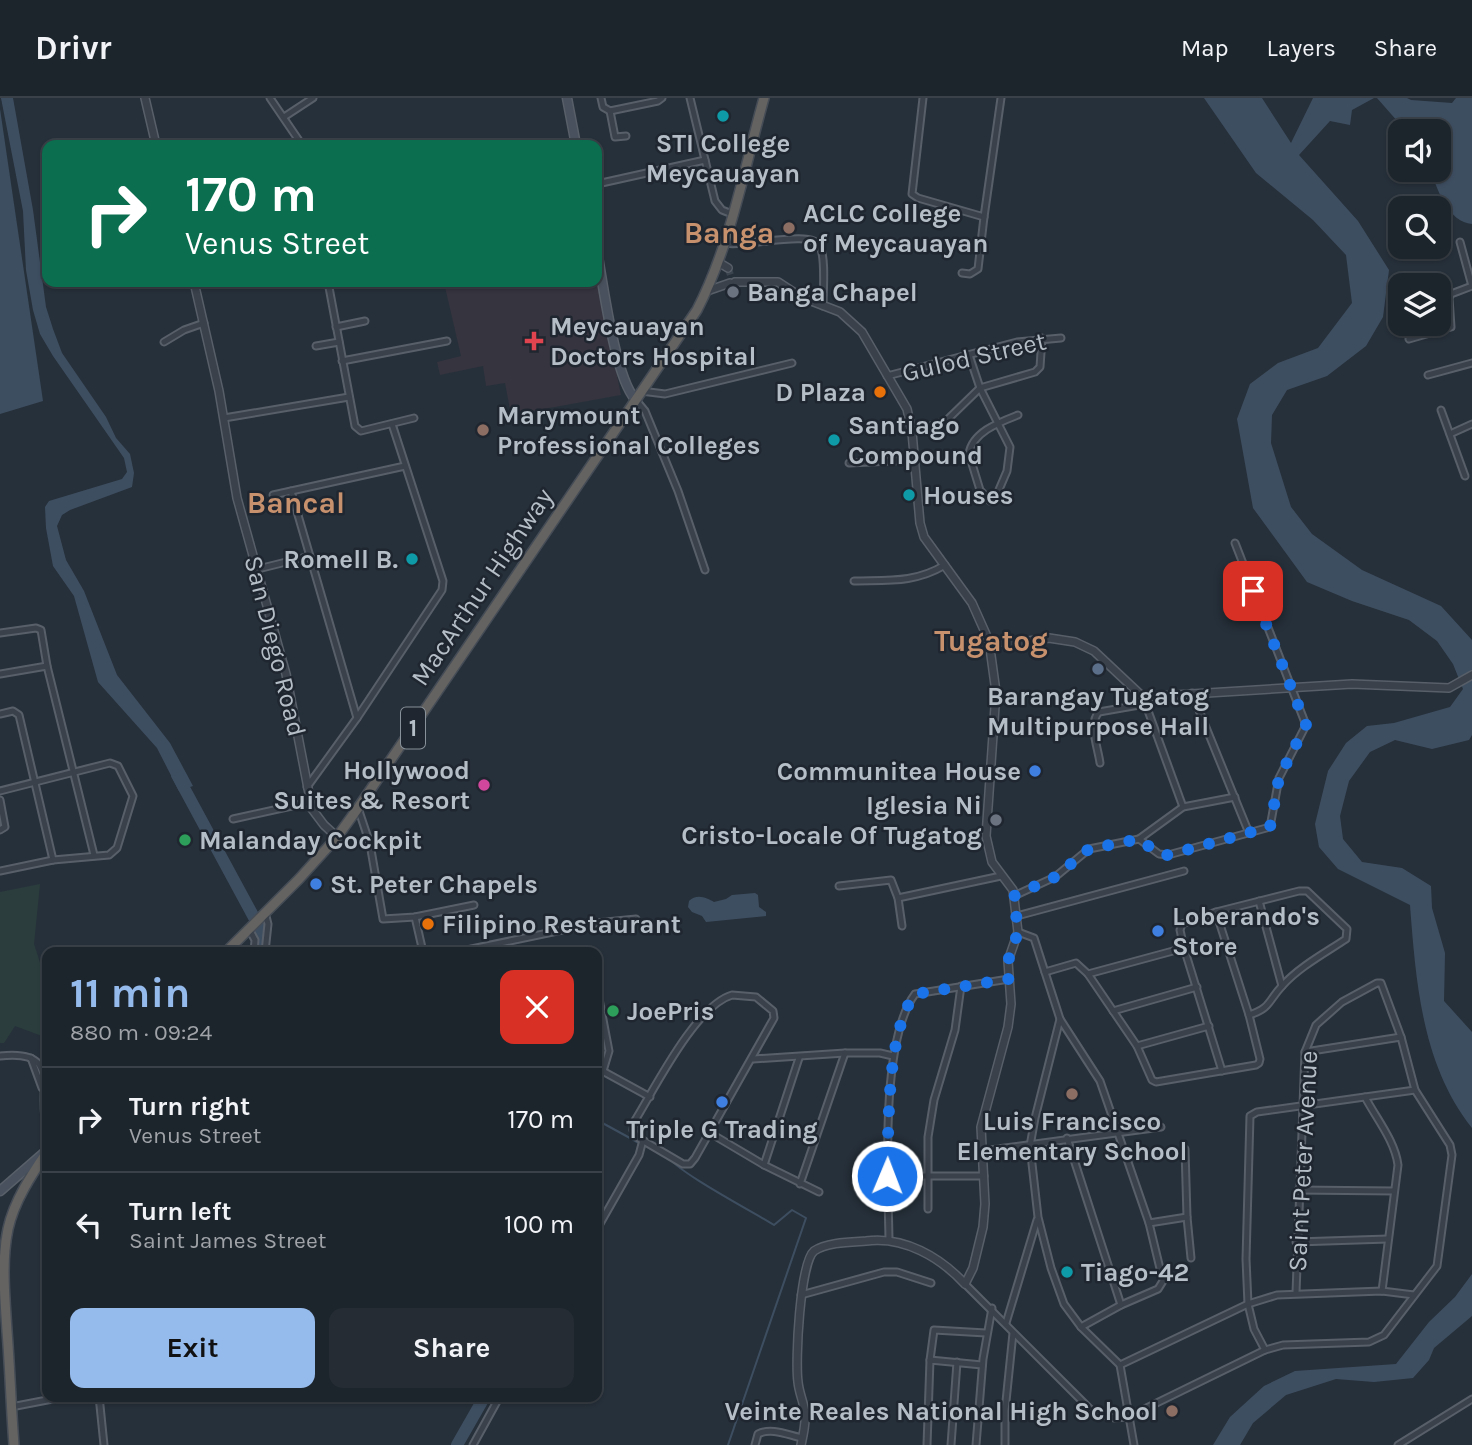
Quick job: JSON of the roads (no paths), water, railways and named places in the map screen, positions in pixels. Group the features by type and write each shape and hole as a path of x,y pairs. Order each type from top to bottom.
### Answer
{"highway":[{"name":"MacArthur Highway","path":"232,947 299,880 337,837 697,310 718,262 764,98"},
{"path":"14,1445 5,1251 9,1225 27,1184 42,1159"}],"main road":[{"path":"567,98 575,140"},
{"path":"602,277 615,345 626,384 638,395"},
{"path":"0,1191 42,1155"},
{"path":"10,1182 27,1184"}],"street":[{"path":"145,98 155,140"},
{"path":"270,98 299,140"},
{"path":"284,117 313,98"},
{"path":"601,98 603,107 610,111 662,98"},
{"path":"690,98 717,204 722,210 732,214"},
{"path":"923,98 912,194 984,217"},
{"path":"962,273 975,273 978,269 1001,98"},
{"path":"610,111 615,137 626,136"},
{"path":"602,183 705,160"},
{"path":"724,243 738,245 809,238 816,241 822,254 824,306"},
{"path":"1409,339 1451,327 1451,294 1472,286 1460,243"},
{"path":"718,262 728,268"},
{"path":"707,291 733,283 778,282 802,297 840,312 857,325 907,409 912,432 922,531 972,603 989,641 996,692 986,836 992,862 1010,885 1014,896 1018,932 1008,961 1010,1014 981,1126 985,1204 983,1227 973,1268 965,1284"},
{"name":"San Diego Road","path":"195,287 224,418 237,498 289,687 310,802 324,825 337,837"},
{"path":"329,287 349,397 358,430 414,418"},
{"path":"336,327 365,321"},
{"path":"164,342 184,330 204,323"},
{"path":"912,432 946,421 980,388 1038,370 1043,350 1042,338"},
{"name":"Gulod Street","path":"887,376 1017,342 1061,338"},
{"path":"342,361 447,341"},
{"path":"316,346 339,342"},
{"path":"969,355 980,388 999,422 1010,453 1007,471 993,501 980,490 969,454 970,448 977,437 999,422 1018,415"},
{"path":"705,570 638,395 665,394 792,363"},
{"path":"1428,375 1472,363"},
{"path":"224,418 349,397"},
{"path":"1441,410 1465,476"},
{"path":"307,787 357,718 442,590 443,581 392,424"},
{"path":"1450,434 1472,424"},
{"path":"849,463 914,460"},
{"path":"273,495 405,466"},
{"path":"291,491 357,718"},
{"path":"1139,839 1163,855 1270,827 1279,778 1306,725 1289,687 1236,543"},
{"path":"258,569 310,556"},
{"path":"854,581 914,579 928,575 945,565"},
{"path":"0,633 36,628 41,630 47,666 94,855"},
{"path":"989,641 1014,643 1049,638 1075,642 1094,651 1144,700 1184,807"},
{"path":"0,674 47,666"},
{"path":"1100,763 1093,723 1096,715 1144,700 1192,693 1289,687 1375,684 1449,688 1472,674"},
{"path":"1192,693 1249,833"},
{"path":"0,713 17,712 53,860"},
{"path":"0,791 114,763 132,792 132,801 117,848 109,855 53,860 0,871"},
{"path":"1014,896 1055,877 1089,849 1139,839 1184,807 1235,797"},
{"path":"0,800 6,822 5,827 0,830"},
{"path":"233,819 310,802"},
{"path":"358,808 370,844 380,915 387,920 474,905"},
{"path":"1017,915 1184,871"},
{"path":"898,898 1001,876"},
{"path":"839,887 891,880 898,898 902,926"},
{"path":"1222,1070 1184,948 1180,930 1182,924 1216,912 1307,891 1346,929 1346,939 1282,986 1263,1011 1249,1015"},
{"path":"1259,901 1282,986"},
{"path":"1045,972 1076,963 1088,974 1137,1046 1149,1076 1156,1082 1259,1063 1249,1015 1216,912"},
{"path":"263,915 268,924 266,947"},
{"path":"415,917 422,947"},
{"path":"481,947 596,923 636,919"},
{"path":"250,927 255,947"},
{"path":"1018,932 1034,938 1060,1019 1100,1081 1149,1223 1163,1281 1158,1289 1081,1327"},
{"path":"1088,974 1184,948"},
{"path":"889,1239 887,1176 893,1056 909,1003 915,994 1009,979"},
{"name":"Saint Peter Avenue","path":"1296,1293 1305,1052 1316,1025 1342,1002 1381,983 1401,1037"},
{"path":"928,1209 929,1137 934,1100 955,1030 961,985"},
{"path":"1113,1012 1197,987"},
{"path":"736,994 756,997 773,1011 774,1018 753,1059 695,1158 687,1165 637,1137 633,1130 634,1122 681,1042 710,1009 726,997 736,994"},
{"path":"602,1017 608,1051 602,1065"},
{"path":"1060,1019 1030,1146 1038,1217 1051,1268 1064,1304 1081,1327 1120,1366 1134,1445"},
{"path":"1137,1046 1209,1026"},
{"path":"755,1445 758,1434 762,1431 802,1442 805,1414 797,1381 802,1295 809,1259 815,1251 839,1244 889,1239 914,1247 947,1268 992,1308 1013,1334 1094,1413 1114,1418 1128,1417 1265,1350 1283,1345 1377,1340 1384,1335 1437,1266 1452,1165 1450,1145 1415,1090 1401,1037 1305,1052"},
{"path":"753,1059 845,1053 880,1053 893,1056"},
{"path":"800,1184 845,1053"},
{"path":"0,1056 20,1054 31,1058 42,1088"},
{"path":"764,1165 799,1058"},
{"path":"602,1071 650,1097"},
{"path":"1265,1350 1254,1329 1248,1304 1246,1258 1250,1116 1257,1112 1415,1090"},
{"path":"1365,1097 1397,1157 1382,1291"},
{"path":"982,1151 1161,1127"},
{"path":"709,1133 764,1165 819,1192"},
{"path":"1067,1138 1121,1305"},
{"path":"602,1220 639,1155 643,1140"},
{"path":"1185,1149 1191,1258"},
{"path":"887,1176 984,1176"},
{"path":"1298,1190 1394,1191"},
{"path":"1006,1324 1038,1217"},
{"path":"1149,1223 1187,1217"},
{"path":"1296,1242 1388,1238"},
{"path":"802,1295 884,1272 897,1272 931,1283"},
{"path":"1120,1366 1248,1304 1277,1295 1382,1291 1414,1295"},
{"path":"976,1445 982,1364 992,1308"},
{"path":"927,1445 933,1330 986,1333"},
{"path":"1005,1445 1004,1411 1013,1334"},
{"path":"930,1360 982,1364"},
{"path":"951,1445 957,1362"},
{"path":"1398,1445 1472,1399"},
{"path":"12,1407 42,1401"},
{"path":"100,1402 104,1445"},
{"path":"473,1445 497,1402"}],"water":[{"path":"1,98 13,98 33,210 42,287 53,329 62,353 106,417 116,438 130,454 134,473 132,487 70,510 62,515 57,526 66,560 84,591 117,675 170,743 193,786 179,791 157,748 98,682 74,596 53,566 46,528 45,507 49,501 122,479 127,472 124,458 40,334 26,270 23,211"},
{"path":"1204,98 1262,98 1291,143 1313,98 1374,98 1352,110 1350,125 1330,121 1299,155 1358,221 1389,270 1383,317 1366,346 1327,376 1287,390 1272,415 1271,443 1291,507 1312,534 1362,570 1441,606 1472,640 1472,735 1469,740 1432,749 1395,740 1370,752 1349,781 1340,816 1343,839 1362,862 1402,868 1431,886 1432,908 1445,953 1444,1001 1472,1032 1472,1128 1455,1104 1442,1078 1424,1022 1410,905 1338,869 1319,847 1315,824 1328,771 1346,743 1367,726 1394,723 1450,707 1463,689 1453,664 1437,641 1409,620 1307,582 1253,508 1237,419 1250,384 1278,363 1318,348 1352,303 1346,255 1313,220 1256,173"},
{"path":"1377,98 1452,103 1456,98 1472,98 1472,224 1457,218 1451,212 1451,196 1441,196 1435,182 1451,182 1451,119 1395,119"},
{"path":"0,109 43,401 0,414"},
{"path":"732,895 758,895 759,907 766,912 766,916 706,922 688,907 689,901 695,897 714,902"},
{"path":"1472,1274 1472,1316 1434,1348 1429,1360 1413,1378 1374,1382 1336,1379 1286,1395 1253,1423 1240,1445 1213,1445 1230,1417 1264,1386 1295,1371 1396,1364"}],"waterway":[{"path":"177,775 263,934 262,947"},
{"path":"602,1123 639,1143"},
{"path":"667,1155 698,1181 774,1225 792,1210 806,1218 728,1445"},
{"path":"457,1445 482,1402"}],"tunnel":[{"path":"728,268 733,282"}],"place":[{"name":"STI College Meycauayan","path":"723,116"},
{"name":"ACLC College of Meycauayan","path":"789,228"},
{"name":"Banga Chapel","path":"733,292"},
{"name":"Meycauayan Doctors Hospital","path":"534,341"},
{"name":"D Plaza","path":"880,392"},
{"name":"Marymount Professional Colleges","path":"483,430"},
{"name":"Santiago Compound","path":"834,440"},
{"name":"Houses","path":"909,495"},
{"name":"Romell B.","path":"412,559"},
{"name":"Barangay Tugatog Multipurpose Hall","path":"1098,669"},
{"name":"Communitea House","path":"1035,771"},
{"name":"Hollywood Suites & Resort","path":"484,785"},
{"name":"Iglesia Ni Cristo-Locale Of Tugatog","path":"996,820"},
{"name":"Malanday Cockpit","path":"185,840"},
{"name":"St. Peter Chapels","path":"316,884"},
{"name":"Filipino Restaurant","path":"428,924"},
{"name":"Loberando's Store","path":"1158,931"},
{"name":"JoePris","path":"613,1011"},
{"name":"Luis Francisco Elementary School","path":"1072,1094"},
{"name":"Triple G Trading","path":"722,1102"},
{"name":"Tiago-42","path":"1067,1272"},
{"name":"Veinte Reales National High School","path":"1172,1411"}],"district":[{"name":"Banga","path":"729,233"},
{"name":"Bancal","path":"296,503"},
{"name":"Tugatog","path":"991,641"}]}
